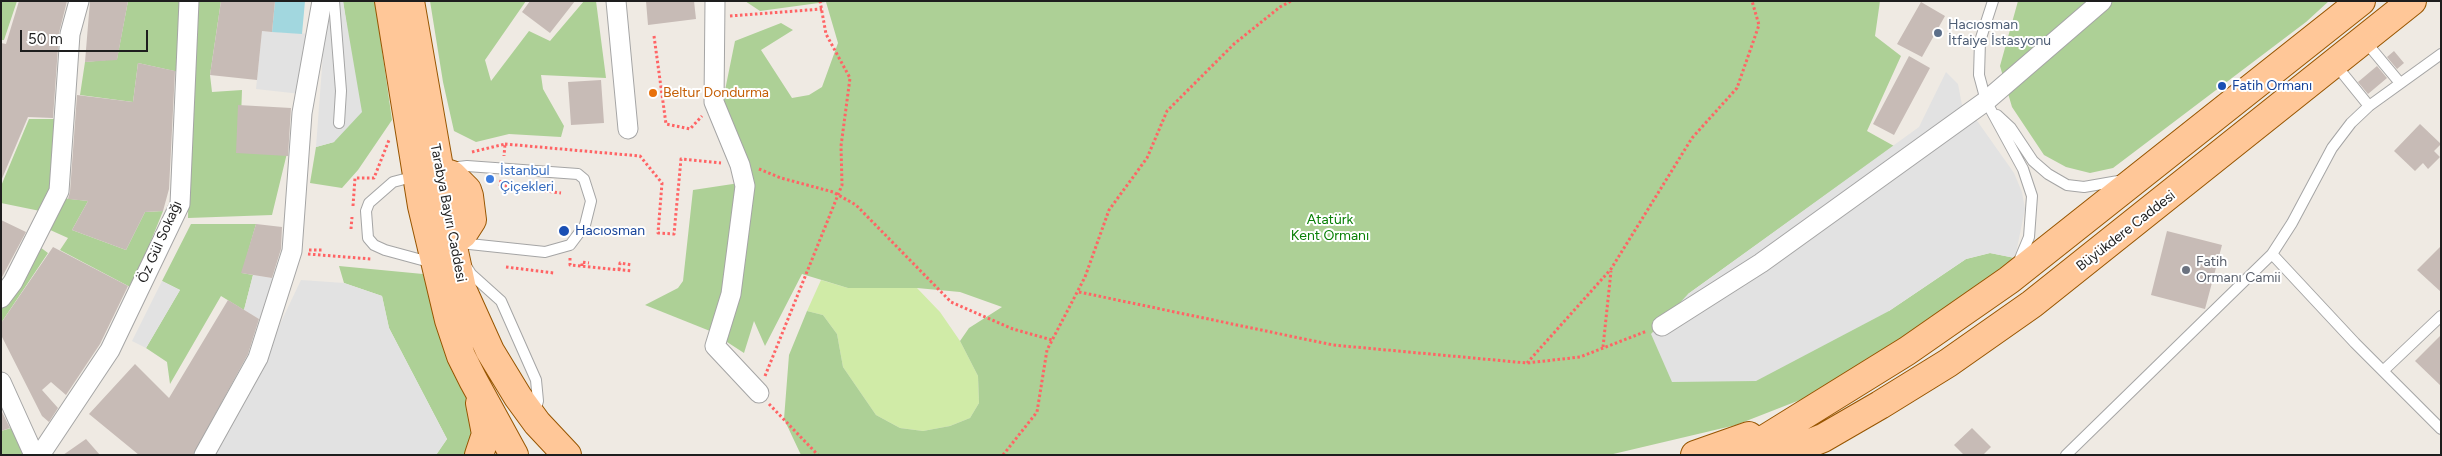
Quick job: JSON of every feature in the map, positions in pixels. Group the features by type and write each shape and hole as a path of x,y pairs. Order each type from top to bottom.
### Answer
{"main road":[{"name":"Tarabya Bayırı Caddesi","path":"389,1 428,174 452,242 462,289 490,351 533,418 568,455"},
{"name":"Tarabya Bayırı Caddesi","path":"410,1 428,174 422,206 449,320 461,356 514,455"},
{"name":"Büyükdere Caddesi","path":"1799,416 1907,351 2009,280 2140,177 2355,20 2412,1"},
{"name":"Büyükdere Caddesi","path":"1781,455 1814,446 1948,363 2032,304 2334,63 2355,20"},
{"path":"2296,94 2312,66 2346,35 2355,20"},
{"path":"473,380 485,423 486,434 479,455"},
{"path":"1695,455 1799,416"},
{"path":"1734,455 1757,444 1799,416"}],"street":[{"path":"1,298 13,282 60,191 70,34 79,1"},
{"name":"Öz Gül Sokağı","path":"40,455 110,350 180,204 189,1"},
{"path":"204,455 258,358 292,251 302,113 322,1"},
{"path":"616,1 628,129"},
{"path":"1662,326 1761,263 1990,107 2102,1"},
{"path":"715,9 714,102 740,164 745,186 731,294 715,346 759,393"},
{"path":"1,382 34,455"}],"lane":[{"path":"334,1 341,91 339,123"},
{"path":"1993,1 1980,41 1979,75 1990,107 2023,169 2032,196 2029,237 2009,280"},
{"path":"2355,20 2400,82"},
{"path":"2066,455 2272,254 2292,223 2332,148 2352,123 2369,106 2441,54"},
{"path":"2334,63 2369,106"},
{"path":"1990,107 2011,128 2033,161 2048,174 2067,185 2084,187 2140,177"},
{"path":"436,264 385,250 374,245 368,238 366,211 369,203 393,182 467,166 578,174 584,180 591,201 585,225 570,245 545,252 452,242"},
{"path":"2272,254 2441,429"},
{"path":"2383,371 2441,316"}],"path":[{"path":"818,455 759,393 779,336 810,268 842,185 841,146 850,78 826,34 820,1"},
{"path":"1003,455 1037,412 1047,350 1079,292 1109,210 1147,158 1167,111 1234,44 1280,7 1291,1"},
{"path":"1528,363 1611,269 1692,138 1737,88 1759,25 1752,1"},
{"path":"715,9 822,9"},
{"path":"654,36 666,124 690,129 714,102"},
{"path":"505,144 640,156 662,183 658,233 674,234 681,159 740,164"},
{"path":"759,169 780,178 833,192 856,205 951,302 1013,329 1052,340"},
{"path":"514,187 561,193"},
{"path":"570,245 570,265 632,272"},
{"path":"308,254 309,249 323,250"},
{"path":"323,256 374,260"},
{"path":"582,266 582,262 590,263"},
{"path":"619,270 620,263 632,265"},
{"path":"506,267 554,273"},
{"path":"1603,347 1611,269"},
{"path":"1079,292 1333,345 1528,363 1580,356 1662,326"}],"green space":[{"path":"1,1 17,1 4,40 1,40"},
{"path":"128,1 189,1 179,72 138,63 133,102 80,95 85,62 117,59"},
{"path":"198,1 221,1 210,75 212,92 242,90 240,145 288,149 272,215 188,218 190,94"},
{"path":"343,1 375,1 392,120 358,170 342,188 310,183 316,147 334,142 354,76"},
{"path":"430,1 526,1 485,60 491,81 529,31 550,41 584,1 596,1 606,78 541,75 543,89 564,126 561,137 509,134 476,142 454,131 443,82"},
{"name":"Atatürk Kent Ormanı","path":"745,1 1880,1 1875,36 1901,56 1867,131 1894,146 1688,294 1889,311 1966,259 1990,253 2015,258 1902,341 1805,398 1736,425 1609,455 801,455 784,419 789,355 807,311 823,315 837,334 843,367 876,415 900,428 923,431 950,426 970,418 979,403 978,376 960,341 969,328 1002,307 960,292 917,288 848,288 802,274 765,346 754,321 744,353 710,331 645,305 678,288 683,281 693,190 746,182 743,148 721,110 735,41 781,23 793,30 761,50 792,98 809,95 822,87 838,43 826,2 760,11"},
{"path":"2018,1 2329,1 2306,22 2113,168 2090,173 2066,167 2044,155 2012,107 2000,66"},
{"path":"29,119 62,119 57,192 45,212 1,203 1,186"},
{"path":"62,198 88,201 72,230 126,250 145,212 163,211 132,288 60,250 68,238 48,229"},
{"path":"191,224 256,224 242,273 253,275 244,310 221,296 170,384 167,362 146,348 180,290 162,281"},
{"path":"25,236 48,253 1,323 1,281 6,276"},
{"path":"339,266 423,274 441,335 492,433 473,455 436,455 447,439 389,328 382,296 344,283"},
{"path":"821,280 848,288 917,288 940,312 960,341 978,376 979,403 970,418 950,426 923,431 900,428 876,415 843,367 837,334 823,315 807,311"},
{"path":"18,426 27,455 1,455 1,431"}],"shaded area":[{"path":"327,1 343,1 362,112 334,142 316,147"},
{"path":"262,31 312,34 301,94 256,89"},
{"path":"1946,72 1958,84 1962,105 1973,115 2014,173 2022,192 2025,209 2015,258 1990,253 1966,259 1889,311 1756,381 1672,382 1651,334 1688,294 1919,127"},
{"path":"253,275 278,279 259,319 244,310"},
{"path":"301,280 344,283 382,296 389,328 447,439 436,455 209,455 270,345"},
{"path":"162,281 180,290 146,348 132,341"}],"water":[{"path":"275,1 305,1 302,34 272,32"}],"building":[{"path":"19,1 67,1 59,33 53,118 28,117 1,181 1,43 6,44"},
{"path":"90,1 128,1 117,60 85,62"},
{"path":"221,1 275,1 272,32 262,31 257,80 210,75"},
{"path":"530,1 575,1 550,33 522,12"},
{"path":"646,1 694,1 696,19 648,25"},
{"path":"1921,2 1945,16 1922,57 1897,44"},
{"path":"2394,51 2404,63 2397,69 2387,57"},
{"path":"1909,56 1930,68 1894,135 1873,124"},
{"path":"138,63 175,71 169,189 163,211 145,212 126,250 72,230 88,201 68,199 77,95 133,102"},
{"path":"2377,66 2387,78 2368,94 2358,82"},
{"path":"601,80 604,123 571,125 568,82"},
{"path":"238,105 291,108 288,156 236,153"},
{"path":"2420,124 2441,144 2434,151 2440,157 2428,169 2423,163 2415,171 2394,151"},
{"path":"1,220 26,232 1,279"},
{"path":"256,224 282,227 281,249 272,278 241,273"},
{"name":"Fatih Ormanı Camii","path":"2167,231 2222,245 2205,309 2151,295"},
{"path":"2441,246 2441,292 2417,270"},
{"path":"53,247 128,286 100,344 66,395 51,382 42,390 58,408 49,422 42,416 1,335 1,323"},
{"path":"228,300 259,319 248,354 193,455 139,455 89,414 135,364 169,398"},
{"path":"2441,335 2441,386 2415,361"},
{"path":"1,410 10,428 1,431"},
{"path":"1972,428 1991,447 1983,455 1964,455 1954,445"},
{"path":"86,439 100,455 63,455"}],"place":[{"name":"Hacıosman İtfaiye İstasyonu","path":"1938,33"},
{"name":"Fatih Ormanı","path":"2222,86"},
{"name":"Beltur Dondurma","path":"653,93"},
{"name":"İstanbul Çiçekleri","path":"490,179"},
{"name":"Hacıosman","path":"564,231"},
{"name":"Fatih Ormanı Camii","path":"2186,270"}]}
